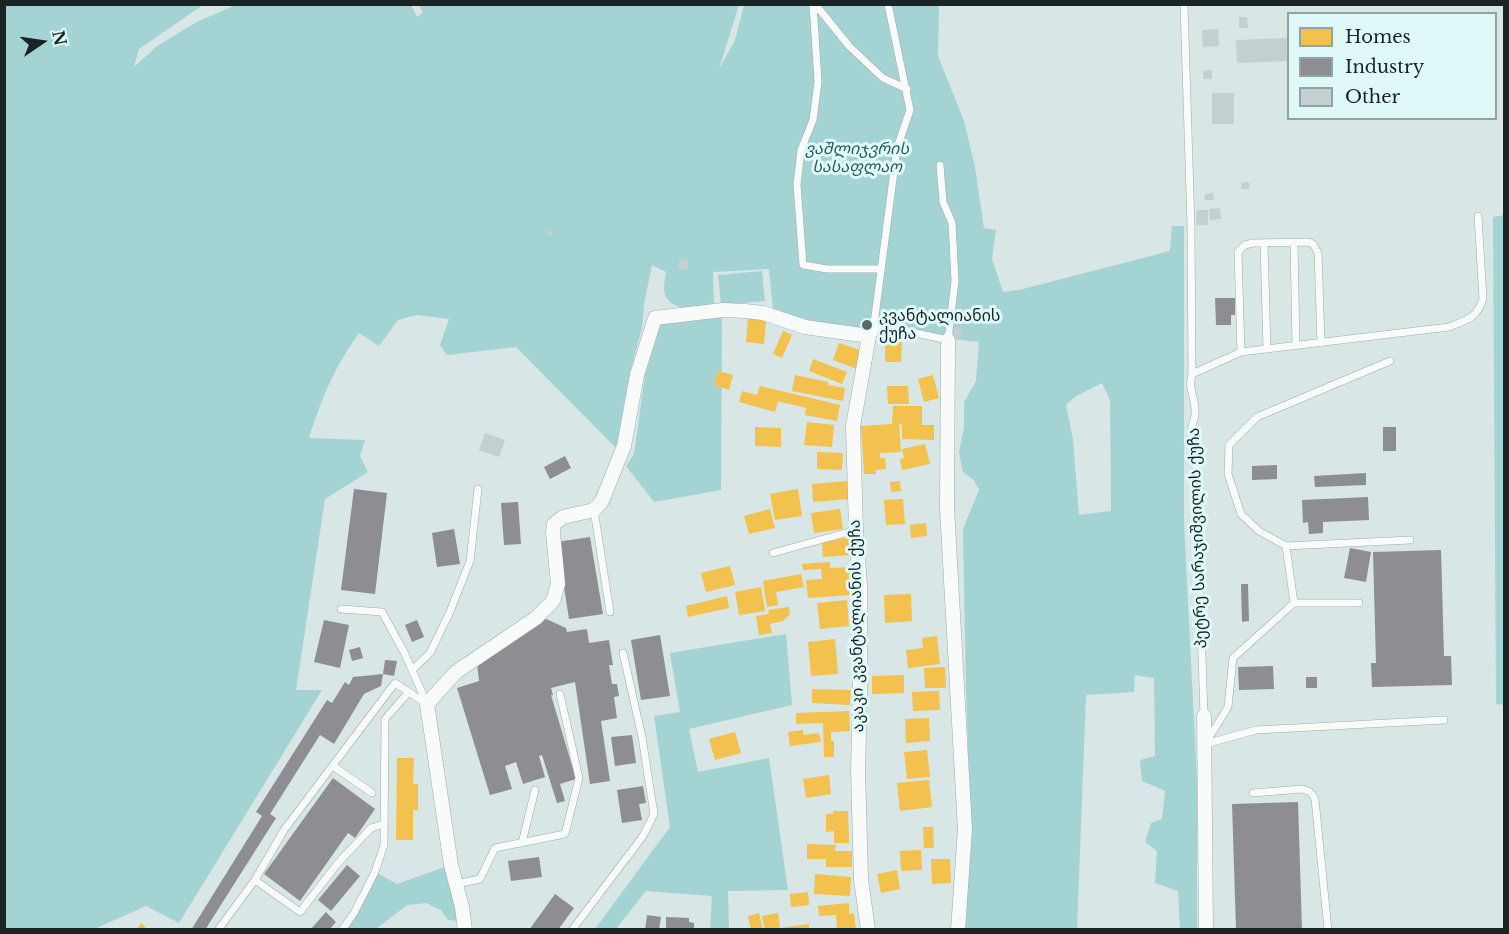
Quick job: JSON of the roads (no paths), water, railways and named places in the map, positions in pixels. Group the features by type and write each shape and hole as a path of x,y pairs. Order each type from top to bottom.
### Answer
{"street":[{"path":"465,930 451,865 427,704 456,672 536,618 553,601 558,584 554,524 563,517 594,510 602,501 624,447 637,375 655,318 723,310 745,311 763,313 805,327 872,330"},
{"name":"აკაკი კვანტალიანის ქუჩა","path":"868,930 861,879 858,770 860,587 853,426 872,330"},
{"path":"948,339 947,507 965,829 958,930"},
{"name":"პეტრე სარაჯიშვილის ქუჩა","path":"1204,716 1206,930"}],"lane":[{"path":"814,4 849,46 883,78 906,89"},
{"path":"814,4 818,82 813,120 801,150 797,185 803,265 827,269 880,269"},
{"path":"888,4 910,110 897,148 872,330 948,339 956,280 952,223 943,202 940,165"},
{"name":"პეტრე სარაჯიშვილის ქუჩა","path":"1184,4 1191,226 1192,374 1190,388 1196,413 1191,428 1195,442 1204,716"},
{"path":"1192,374 1241,352 1449,327 1469,319 1479,312 1483,299 1478,216"},
{"path":"1241,352 1238,252 1245,245 1310,242 1314,245 1318,253 1321,343"},
{"path":"1264,243 1267,349"},
{"path":"1294,243 1296,346"},
{"path":"1390,361 1257,417 1229,445 1228,474 1241,514 1260,531 1286,546 1410,540"},
{"path":"412,670 430,653 449,614 470,561 478,489"},
{"path":"594,510 610,612"},
{"path":"773,553 856,530"},
{"path":"1286,546 1294,603"},
{"path":"1205,744 1228,707 1233,658 1294,603 1359,603"},
{"path":"341,609 382,612 427,704"},
{"path":"572,930 643,836 654,814 642,737 622,653"},
{"path":"218,930 255,880 284,830 395,683 427,704"},
{"path":"342,930 354,913 375,872 384,845 385,719 408,693"},
{"path":"456,884 480,879 495,848 565,834 579,778 560,694"},
{"path":"1205,744 1256,730 1444,720"},
{"path":"333,766 372,793"},
{"path":"1253,793 1302,789 1313,794 1328,930"},
{"path":"522,843 535,790"},
{"path":"255,880 300,912 338,863 371,828 384,824"}],"place":[{"name":"კვანტალიანის ქუჩა","path":"867,325"}],"park label":[{"name":"ვაშლიჯვრის სასაფლაო","path":"857,158"}]}
